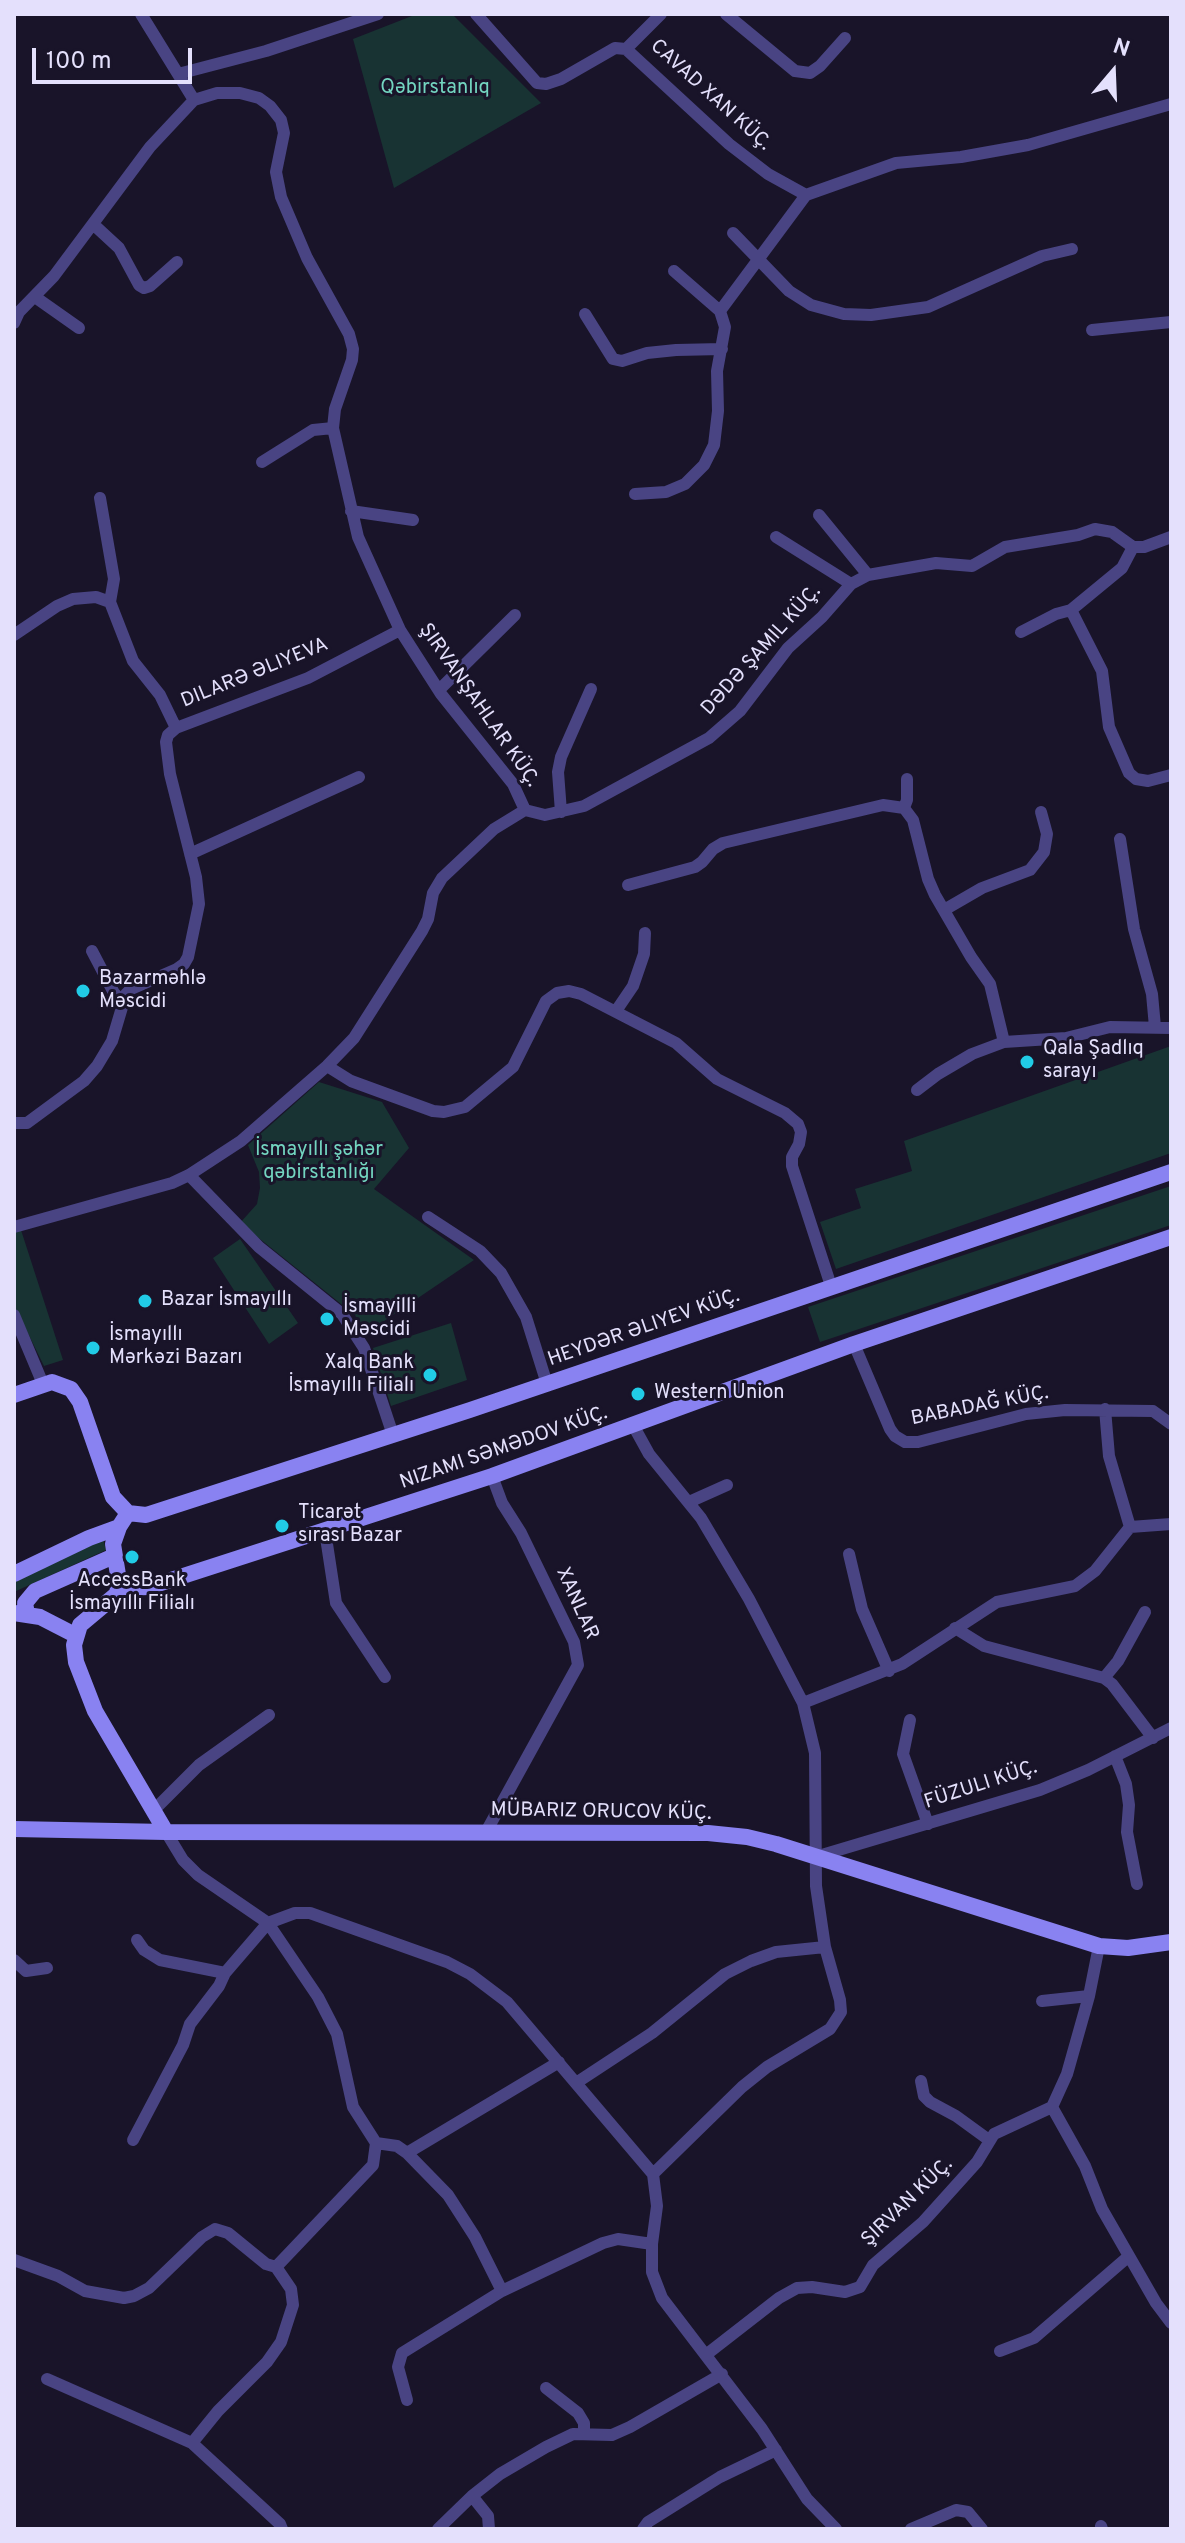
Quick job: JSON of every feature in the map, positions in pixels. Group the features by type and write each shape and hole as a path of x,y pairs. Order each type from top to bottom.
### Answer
{"street":[{"path":"16,314 54,276 150,147 194,100 141,14"},
{"path":"178,74 266,51 378,14"},
{"name":"CAVAD XAN KÜÇ.","path":"476,14 537,83 546,84 561,79 615,48 626,49 729,144 768,174 806,195"},
{"path":"626,49 661,14"},
{"path":"726,14 795,71 810,73 845,38"},
{"name":"ŞIRVANŞAHLAR KÜÇ.","path":"14,1227 154,1189 189,1175 241,1141 327,1066 363,1025 422,931 428,919 433,893 442,878 494,829 525,810 513,784 439,690 400,630 372,573 351,511 333,428 335,409 353,349 349,334 307,258 281,197 276,172 284,133 281,120 259,98 240,93 217,93 194,100"},
{"path":"720,311 806,195 896,163 961,157 1028,145 1171,104"},
{"path":"93,224 119,248 139,285 144,288 177,262"},
{"path":"733,233 789,291 811,305 844,314 871,315 928,307 1042,256 1072,249"},
{"path":"635,494 666,492 685,484 704,465 714,445 718,411 717,371 725,327 720,311 674,271"},
{"path":"35,297 79,328"},
{"path":"585,314 613,359 622,361 647,353 676,350 722,349"},
{"path":"1092,330 1171,322"},
{"path":"262,462 313,430 333,428"},
{"path":"14,635 73,599 96,597 110,602 114,579 100,498"},
{"path":"351,511 413,520"},
{"path":"819,515 868,575"},
{"name":"DƏDƏ ŞAMIL KÜÇ.","path":"525,810 545,815 584,806 709,738 740,711 788,648 822,617 851,584 868,575 936,563 972,566 1005,547 1078,535 1095,529 1112,532 1133,547"},
{"path":"776,537 851,584"},
{"path":"1021,632 1071,610 1122,568 1133,547 1144,547 1171,537"},
{"name":"DILARƏ ƏLIYEVA","path":"110,602 133,661 160,695 176,728 308,678 400,630"},
{"path":"1071,610 1102,671 1109,727 1129,773 1136,779 1148,781 1171,775"},
{"path":"439,690 515,615"},
{"path":"561,812 558,772 561,757 591,689"},
{"path":"14,1123 27,1123 84,1081 112,1041 123,1002 131,989 177,969 188,957 199,904 170,774 166,742 168,735 176,728"},
{"path":"190,854 359,777"},
{"path":"904,808 907,779"},
{"path":"628,885 695,867 723,843 883,805 904,808 913,820 928,879 990,984 1004,1042"},
{"path":"944,910 982,888 1030,870 1044,852 1047,834 1041,812"},
{"path":"1120,839 1134,929 1152,994 1155,1027"},
{"path":"616,1011 633,986 644,954 645,933"},
{"path":"92,951 114,993 123,1002"},
{"path":"327,1066 351,1081 433,1111 465,1107 513,1067 546,1001 557,993 569,991 581,994 686,1050 717,1079 785,1113 798,1124 801,1132 792,1166 831,1286"},
{"path":"917,1090 972,1054 1004,1042 1066,1038 1110,1027 1171,1028"},
{"name":"HEYDƏR ƏLIYEV KÜÇ.","path":"128,1513 146,1515 393,1435 1171,1172"},
{"path":"189,1175 259,1247 342,1314 364,1348 393,1435"},
{"path":"428,1217 480,1251 501,1273 526,1317 547,1384"},
{"name":"NIZAMI SƏMƏDOV KÜÇ.","path":"119,1588 142,1589 492,1476 854,1344 1171,1237"},
{"path":"14,1315 43,1384"},
{"name":"BABADAĞ KÜÇ.","path":"854,1344 890,1429 905,1442 918,1442 1026,1414 1105,1409 1153,1411 1171,1424"},
{"path":"14,1395 52,1382 65,1385 80,1402 113,1497 128,1513 114,1537 119,1588 112,1601 88,1618 75,1635 76,1662 95,1711 183,1860 198,1875 268,1923 330,2016 353,2107 376,2143 376,2155 368,2172 276,2267"},
{"path":"1105,1409 1109,1456 1130,1527"},
{"path":"633,1425 649,1454 689,1502 749,1599 803,1703 815,1753 815,1857 825,1947 841,2012 830,2029 767,2067 742,2087 653,2174"},
{"name":"XANLAR","path":"486,1832 578,1665 574,1642 521,1533 502,1503 492,1476"},
{"path":"689,1502 727,1485"},
{"path":"803,1703 889,1671 997,1602 1060,1590 1086,1581 1130,1527 1171,1524"},
{"path":"14,1574 119,1527"},
{"path":"325,1531 336,1603 385,1677"},
{"path":"849,1554 862,1609 889,1671"},
{"path":"75,1635 20,1613 35,1591 114,1556"},
{"path":"1104,1678 1118,1661 1145,1612"},
{"path":"955,1628 984,1646 1104,1678 1112,1684 1153,1738"},
{"path":"153,1811 199,1765 269,1715"},
{"path":"910,1720 903,1754 928,1824"},
{"name":"FÜZULI KÜÇ.","path":"815,1857 1040,1790 1171,1728"},
{"path":"1115,1756 1126,1784 1129,1805 1127,1832 1137,1884"},
{"name":"MÜBARIZ ORUCOV KÜÇ.","path":"14,1829 708,1833 747,1837 1099,1946 1128,1948 1171,1942"},
{"path":"133,2140 183,2045 190,2024 219,1986 225,1973 268,1923 295,1913 310,1913 447,1962 491,1988 507,2002 653,2174 657,2206 652,2272 662,2298 722,2374 807,2499 836,2529"},
{"path":"137,1940 144,1950 160,1960 225,1973"},
{"path":"1099,1946 1089,1996 1067,2074 1052,2107 1085,2166 1102,2209 1156,2303 1171,2323"},
{"path":"576,2083 652,2033 725,1974 776,1952 825,1947"},
{"path":"14,1960 26,1971 47,1968"},
{"path":"1042,2001 1089,1996"},
{"path":"407,2153 559,2062"},
{"path":"921,2081 924,2096 930,2102 989,2140"},
{"name":"ŞIRVAN KÜÇ.","path":"707,2354 779,2298 797,2288 845,2292 860,2287 873,2265 923,2222 977,2162 989,2140 1003,2128 1052,2107"},
{"path":"376,2143 397,2146 407,2153 460,2211 502,2291"},
{"path":"14,2260 58,2276 85,2291 124,2298 149,2288 202,2237 215,2229 228,2233 266,2264 276,2267 291,2289 293,2305 281,2342 267,2362 218,2411 192,2443"},
{"path":"407,2400 398,2367 402,2353 502,2291 603,2243 618,2239 652,2244"},
{"path":"1000,2351 1034,2338 1129,2256"},
{"path":"438,2529 500,2474 546,2447 573,2434 584,2432 600,2436 621,2431 722,2374"},
{"path":"47,2379 192,2443 282,2529"},
{"path":"546,2388 578,2413 584,2423 584,2432"},
{"path":"643,2529 648,2522 720,2477 776,2450"},
{"path":"472,2496 488,2516 489,2529"},
{"path":"911,2529 956,2510 968,2512 982,2529"}],"green space":[{"name":"Qəbirstanlıq","path":"417,14 452,14 541,103 394,188 353,39"},
{"path":"1171,1046 1171,1153 836,1269 820,1222 861,1208 855,1189 912,1171 904,1141"},
{"name":"İsmayıllı şəhər qəbirstanlığı","path":"319,1082 382,1102 409,1148 374,1189 474,1260 365,1334 352,1324 356,1316 240,1223 257,1204 260,1188 259,1172 248,1145"},
{"path":"1171,1186 1171,1225 820,1342 808,1307"},
{"path":"21,1230 63,1360 44,1366 14,1305 14,1232"},
{"path":"240,1239 298,1323 269,1344 213,1258"},
{"path":"451,1323 467,1380 391,1406 373,1348"},
{"path":"103,1539 106,1550 14,1592 14,1581"}],"place":[{"name":"Bazarməhlə Məscidi","path":"83,991"},
{"name":"Qala Şadlıq sarayı","path":"1027,1062"},
{"name":"Bazar İsmayıllı","path":"145,1301"},
{"name":"İsmayilli Məscidi","path":"327,1319"},
{"name":"İsmayıllı Mərkəzi Bazarı","path":"93,1348"},
{"name":"Xalq Bank İsmayıllı Filialı","path":"430,1375"},
{"name":"Western Union","path":"638,1394"},
{"name":"Ticarət sırası Bazar","path":"282,1526"},
{"name":"AccessBank İsmayıllı Filialı","path":"132,1557"}]}
